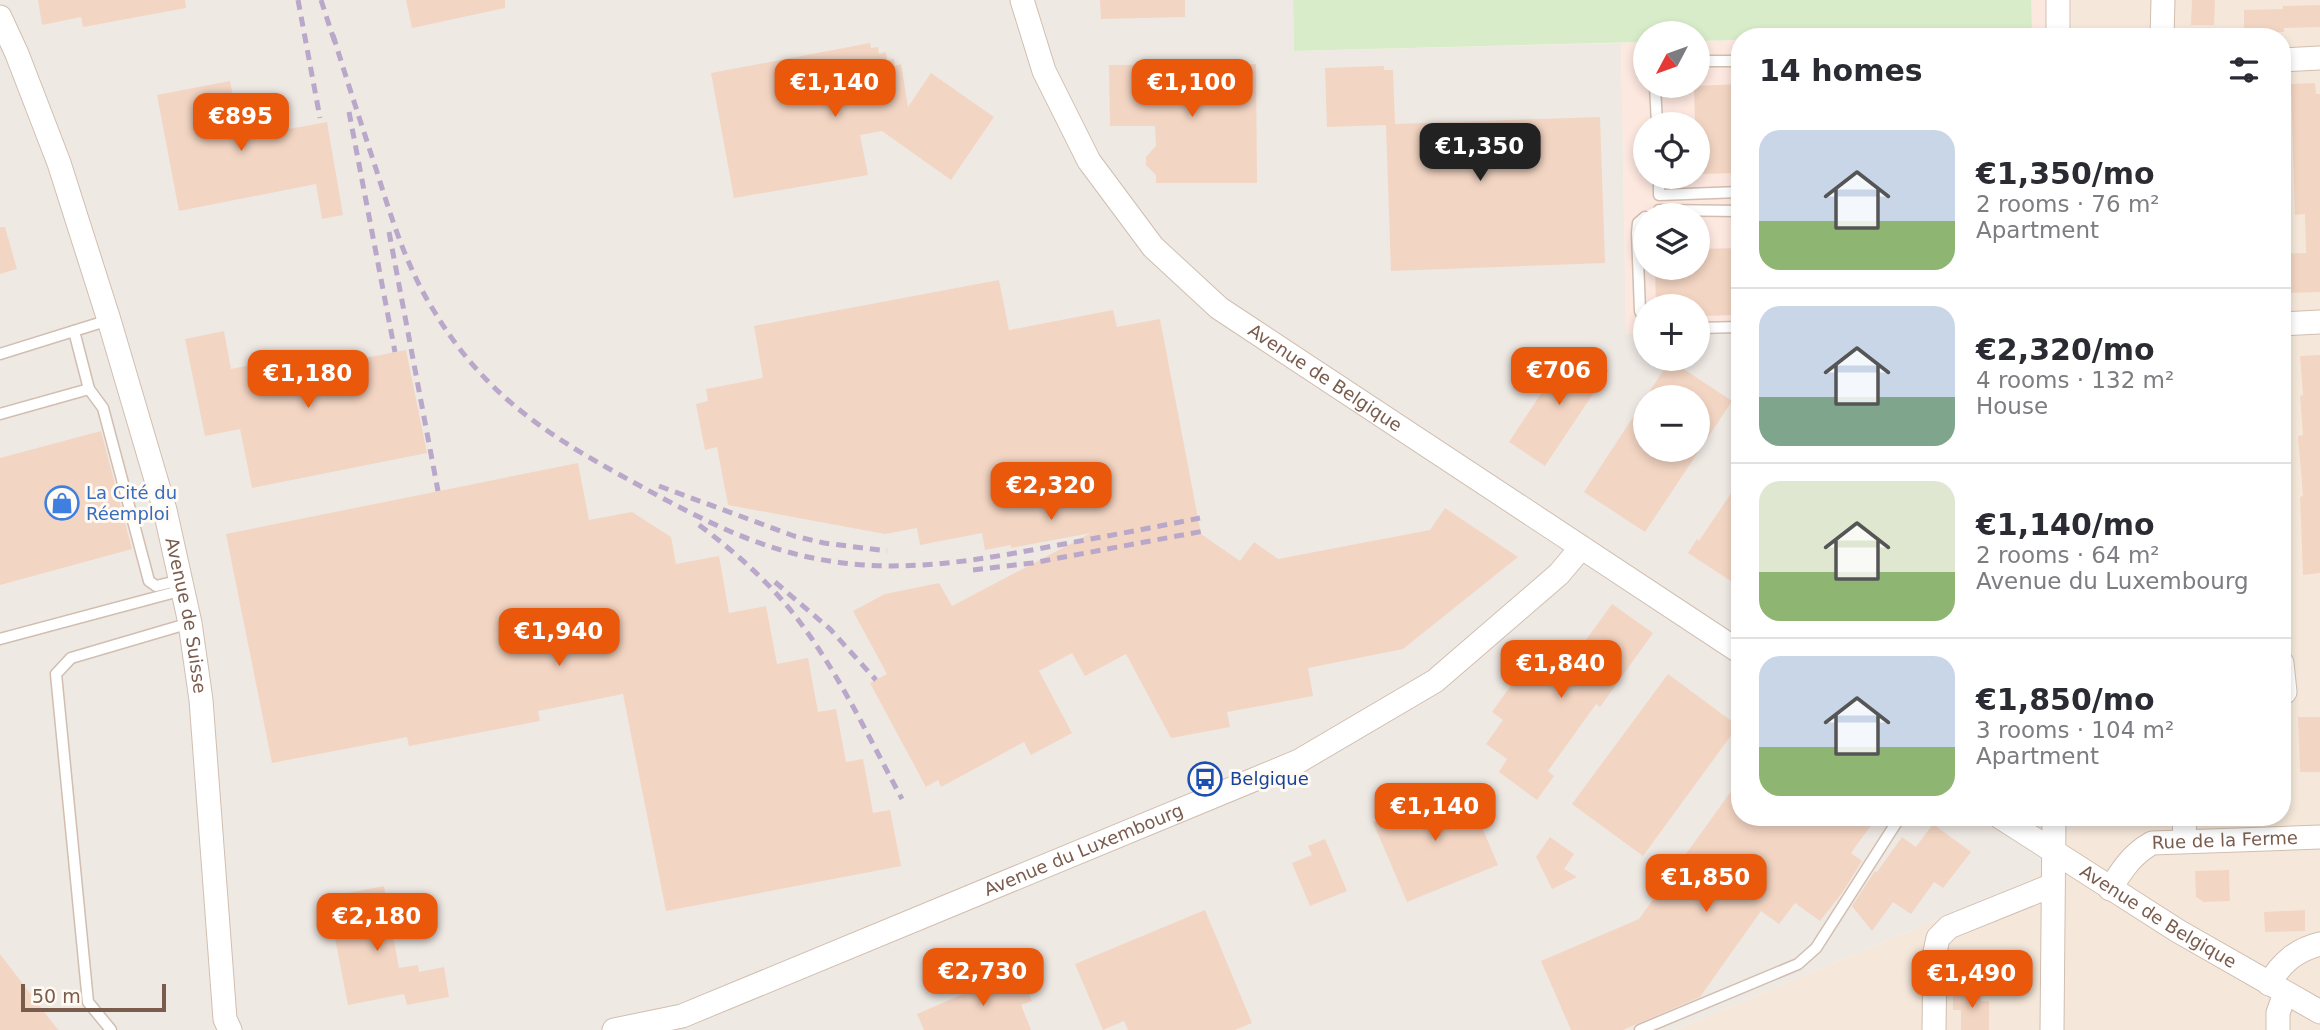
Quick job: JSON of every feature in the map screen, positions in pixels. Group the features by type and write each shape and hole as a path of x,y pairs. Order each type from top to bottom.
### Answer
{"street":[{"name":"Avenue de Belgique","path":"1022,0 1044,71 1089,161 1153,247 1219,308 1580,549 1731,646"},
{"path":"2058,28 2059,0"},
{"path":"2162,28 2163,0"},
{"name":"Avenue de Suisse","path":"0,17 59,163 165,510 190,623 201,700 225,1019 230,1030"},
{"path":"2291,60 2320,58"},
{"path":"2291,324 2320,322"},
{"name":"Avenue du Luxembourg","path":"614,1030 682,1016 1299,761 1435,681 1559,573 1580,549"},
{"name":"Avenue de Belgique","path":"2014,826 2110,890 2320,1012"},
{"path":"2052,1030 2054,826"},
{"path":"2184,826 2185,840"},
{"name":"Rue de la Ferme","path":"2110,890 2123,868 2139,850 2152,843 2320,837"},
{"path":"1934,1030 1935,952 1938,938 1949,927 2053,885"},
{"path":"2278,1030 2277,969 2293,955 2320,944"}],"lane":[{"path":"1710,61 1731,61"},
{"path":"1656,203 1659,189"},
{"path":"1659,195 1731,192"},
{"path":"1710,212 1731,211"},
{"path":"0,354 109,320"},
{"path":"1710,328 1731,327"},
{"path":"74,331 89,389 103,408 149,580 156,586 182,585"},
{"path":"0,414 89,389"},
{"path":"0,639 182,585"},
{"path":"111,1030 88,1002 56,674 71,658 190,623"},
{"path":"1640,1030 1798,964 1816,948 1894,826"}],"shaded area":[{"path":"0,0 1293,0 1294,51 1621,43 1626,334 1633,334 1633,371 1710,371 1710,333 1731,332 1731,826 2074,826 2031,880 1675,1030 0,1030"},
{"path":"2031,0 2072,0 2072,28 2031,28"},
{"path":"2072,0 2320,0 2320,1030 1675,1030 2031,880 2074,826 2291,826 2291,28 2072,28"},
{"path":"1731,40 1731,332 1710,333 1710,294 1633,294 1633,334 1626,334 1621,43 1633,42 1633,98 1710,98 1710,41"}],"green space":[{"path":"1293,0 2031,0 2032,28 1731,28 1731,40 1710,41 1710,21 1633,21 1633,42 1294,51"}],"building":[{"path":"38,0 185,0 186,8 83,27 81,17 42,25"},
{"path":"406,0 505,0 505,8 412,28"},
{"path":"1100,0 1185,0 1185,17 1101,19"},
{"path":"2192,0 2215,0 2214,25 2191,25"},
{"path":"2320,5 2320,27 2244,28 2244,10 2283,9 2283,6"},
{"path":"870,43 871,48 878,47 879,54 886,52 887,60 894,59 895,66 901,64 908,107 931,73 994,117 951,180 882,131 860,135 868,175 734,198 711,73"},
{"path":"1256,64 1257,183 1156,183 1156,175 1146,165 1146,157 1156,146 1155,126 1110,126 1109,65"},
{"path":"1384,66 1384,70 1393,70 1395,124 1600,117 1605,263 1391,271 1386,125 1327,127 1325,68"},
{"path":"230,81 241,138 327,122 343,215 322,219 316,184 179,211 157,95"},
{"path":"2315,83 2316,94 2320,94 2320,292 2291,293 2291,254 2306,253 2305,214 2295,215 2291,84"},
{"path":"1731,84 1731,173 1710,174 1710,112 1695,112 1694,98 1710,98 1710,85"},
{"path":"0,227 5,227 17,269 0,274"},
{"path":"1731,248 1731,315 1710,316 1710,294 1656,294 1655,280 1710,280 1710,249"},
{"path":"999,280 1009,330 1113,310 1117,327 1160,319 1201,534 1240,561 1254,542 1278,559 1430,530 1445,508 1518,557 1403,649 1308,668 1313,696 1227,712 1230,727 1171,738 1126,654 1085,676 1072,653 1039,671 1072,733 1031,755 1024,742 941,787 938,780 926,787 870,683 887,674 853,611 885,594 939,583 952,606 1091,533 1011,548 1011,545 985,550 982,533 920,545 917,528 885,534 728,505 717,447 705,450 696,404 708,401 706,389 763,378 754,326"},
{"path":"224,331 231,369 316,352 319,367 406,350 427,453 252,488 240,429 205,436 185,339"},
{"path":"1586,355 1609,370 1545,466 1509,442 1566,356"},
{"path":"2320,355 2320,573 2303,575 2300,497 2303,496 2298,436 2303,435 2300,356"},
{"path":"1663,371 1687,371 1708,385 1654,385"},
{"path":"1710,386 1731,403 1710,434"},
{"path":"1633,417 1633,462 1691,462 1645,532 1584,492"},
{"name":"La Cité du Réemploi","path":"101,431 132,549 0,585 0,458"},
{"path":"578,463 589,520 632,512 671,537 676,564 719,556 729,613 766,606 777,664 808,658 818,712 836,709 846,762 863,759 873,813 890,810 901,866 666,911 623,694 538,711 540,721 409,746 407,737 272,763 226,534"},
{"path":"1731,493 1731,581 1688,553 1697,539 1699,541"},
{"path":"1612,604 1653,633 1600,707 1596,704 1548,771 1554,776 1537,800 1499,772 1507,759 1486,744 1503,720 1492,712 1534,653 1562,673"},
{"path":"1668,674 1731,721 1731,736 1643,856 1572,804"},
{"path":"2298,717 2320,717 2320,772 2300,772"},
{"path":"1463,783 1498,865 1407,902 1373,822"},
{"path":"1731,791 1731,826 1870,826 1851,853 1862,861 1820,921 1795,903 1779,924 1761,911 1700,997 1623,1030 1571,1030 1541,961 1639,919"},
{"path":"1932,826 1936,826 1971,852 1943,888 1934,882 1911,914 1893,902 1872,931 1852,906 1902,837 1916,847"},
{"path":"1550,837 1574,854 1564,869 1577,877 1552,889 1536,857"},
{"path":"1325,839 1347,891 1310,906 1292,863 1312,855 1308,846"},
{"path":"2229,870 2230,901 2204,902 2196,897 2195,871"},
{"path":"384,886 399,968 418,965 419,972 444,967 449,997 407,1005 404,994 348,1005 327,897"},
{"path":"1205,910 1252,1023 1235,1030 1128,1030 1124,1021 1103,1030 1075,964"},
{"path":"2305,910 2305,931 2265,932 2264,912"},
{"path":"0,954 58,1030 0,1030"},
{"path":"1019,970 1032,1001 1021,1005 1031,1030 924,1030 917,1014"},
{"path":"1953,991 1981,991 1981,1001 1989,1001 1989,1030 1961,1030 1961,1010 1953,1010"}],"railway":[{"path":"298,0 320,118"},
{"path":"321,0 335,43"},
{"path":"333,35 395,226 424,295 453,339 493,387 540,426 593,460 705,520 757,542 795,554 868,565 905,566 977,559 1200,518"},
{"path":"349,112 395,352"},
{"path":"389,232 438,491"},
{"path":"659,486 794,536 824,543 887,551"},
{"path":"699,525 774,591 812,638 840,683 902,799"},
{"path":"973,570 1032,563 1204,531"},
{"path":"775,582 830,629 876,680"}],"place":[{"name":"La Cité du Réemploi","path":"62,503"},
{"name":"Belgique","path":"1205,779"}]}
